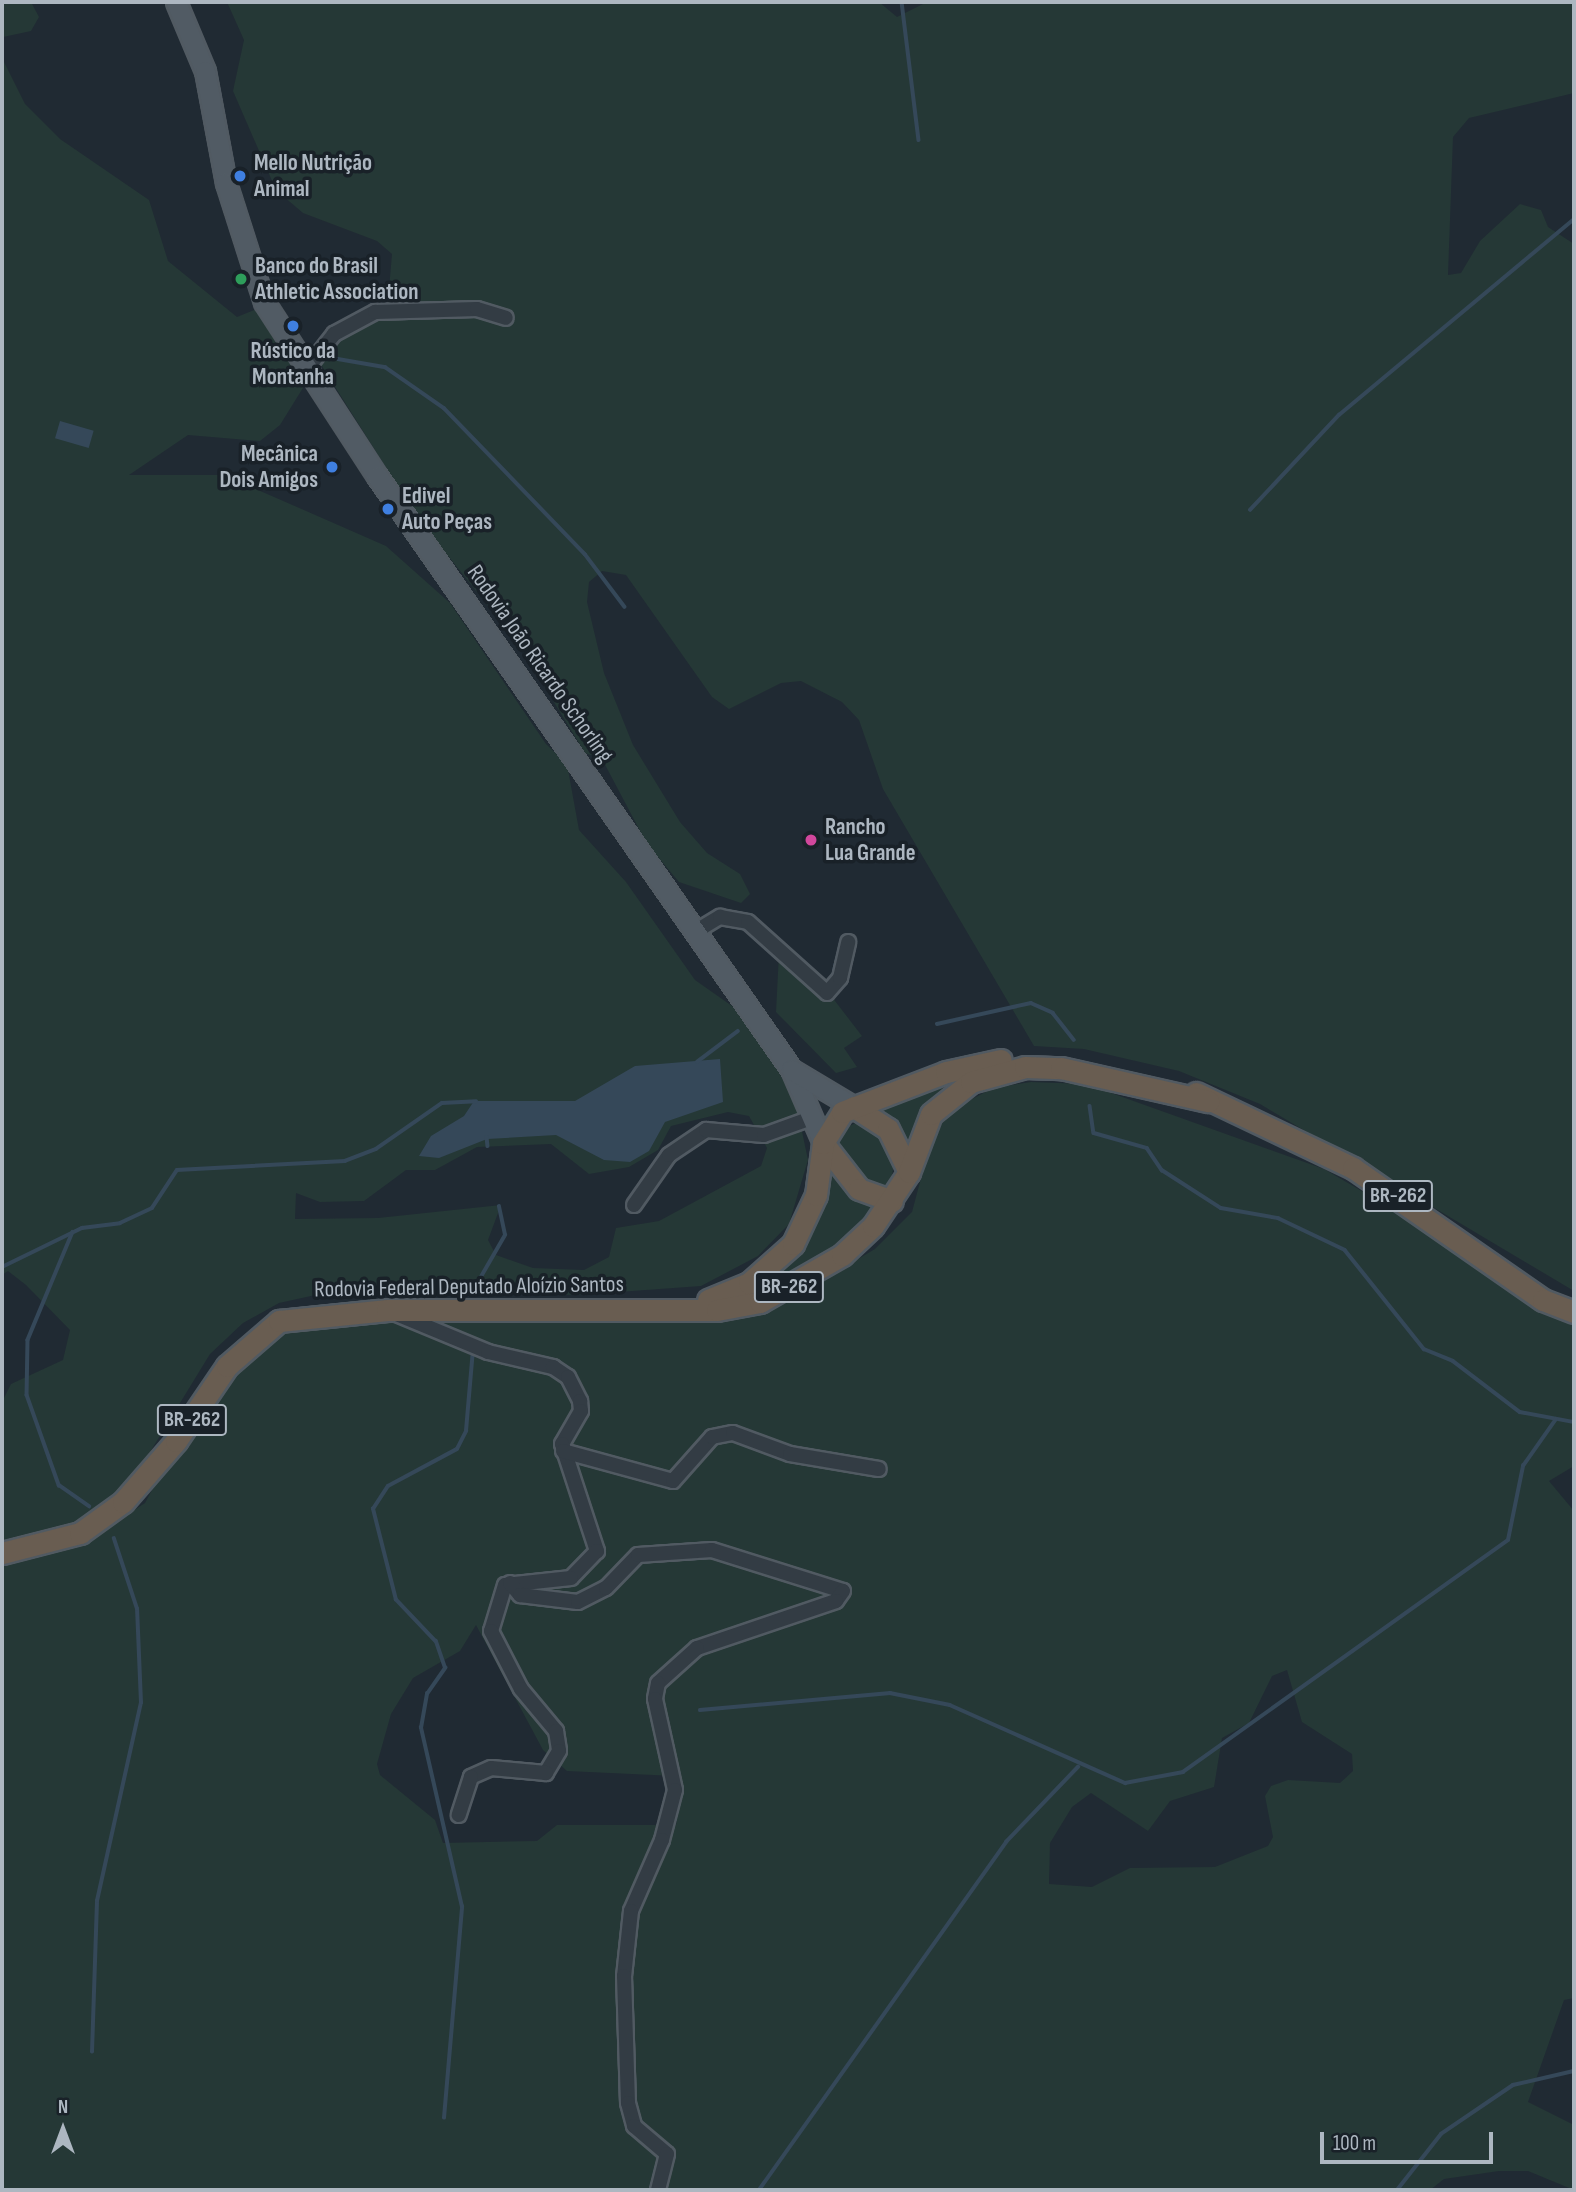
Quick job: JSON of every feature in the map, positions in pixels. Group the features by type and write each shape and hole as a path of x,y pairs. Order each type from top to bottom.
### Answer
{"highway":[{"name":"Rodovia Federal Deputado Aloízio Santos","path":"658,1311 731,1293 784,1255 816,1195 823,1143 830,1124 854,1107 946,1072 1020,1058 1120,1067 1208,1101 1353,1168 1543,1300 1574,1312"},
{"name":"Rodovia Federal Deputado Aloízio Santos","path":"2,1553 80,1534 123,1502 261,1332 316,1313 387,1310 658,1311 760,1302 842,1255 892,1200 909,1172 925,1123 945,1098 1002,1071 1095,1071 1208,1101"},
{"path":"854,1107 888,1129 909,1172"},
{"path":"823,1143 859,1189 892,1200"}],"main road":[{"name":"Rodovia João Ricardo Schorling","path":"176,2 205,71 244,251 264,302 306,370 698,930 791,1069 823,1143"},
{"name":"Rodovia João Ricardo Schorling","path":"791,1069 854,1107"}],"street":[{"path":"306,370 328,339 375,312 477,309 506,318"},
{"path":"698,930 720,917 748,922 827,993 841,978 848,942"},
{"path":"634,1205 669,1155 706,1130 764,1135 814,1118"},
{"path":"387,1310 568,1377 581,1411 565,1432 563,1451 597,1551 570,1578 510,1583"},
{"path":"563,1451 673,1481 712,1437 733,1433 790,1454 879,1469"},
{"path":"510,1583 520,1595 578,1602 606,1588 638,1555 712,1550 843,1591 836,1601 697,1648 657,1683 655,1699 675,1790 666,1828 628,1919 624,1976 628,2103 634,2126 667,2154 658,2190"},
{"path":"459,1815 471,1777 491,1768 546,1773 559,1751 556,1731 521,1689 494,1641 493,1614 510,1583"}],"green space":[{"path":"2,2 31,2 39,17 31,31 3,37 3,60 25,104 60,139 149,200 168,261 237,317 259,308 306,383 280,425 260,441 188,435 129,475 224,475 386,546 450,603 546,744 567,764 579,830 626,882 695,980 742,1013 760,1039 796,1103 808,1160 789,1224 758,1256 701,1286 577,1295 343,1289 279,1303 243,1323 210,1354 128,1488 69,1526 15,1540 2,1540 2,1402 11,1384 63,1360 70,1330 26,1285 8,1271 2,1275","holes":["728,1112 749,1116 767,1148 761,1166 659,1221 616,1228 609,1257 584,1270 533,1268 496,1255 488,1240 501,1205 378,1218 295,1219 296,1193 320,1202 364,1201 406,1170 435,1170 477,1147 551,1144 589,1174 629,1167 658,1150 671,1126"]},
{"path":"227,2 879,2 897,17 927,2 1574,2 1574,93 1469,118 1453,137 1448,275 1461,273 1480,241 1520,204 1541,210 1548,227 1574,244 1574,1291 1260,1104 1179,1071 1084,1049 1034,1046 883,789 859,720 842,702 801,681 781,683 729,709 712,697 626,575 602,571 589,582 587,602 604,673 633,745 680,822 707,853 740,874 750,894 741,903 679,882 647,844 602,759 585,753 519,645 418,518 313,352 327,332 387,313 392,254 377,241 303,213 276,190 233,91 244,40"},
{"path":"779,953 825,988 862,1036 844,1048 857,1067 836,1073 776,1012"},
{"path":"997,1067 918,1118 907,1145 873,1107"},
{"path":"1031,1082 1086,1084 1324,1169 1574,1315 1574,1466 1549,1481 1574,1511 1574,1998 1564,2000 1528,2102 1574,2125 1574,2190 1528,2171 1499,2171 1444,2179 1430,2190 2,2190 2,1562 78,1547 145,1503 168,1460 256,1341 317,1315 763,1315 875,1249 912,1212 929,1148 940,1122 955,1108 993,1088","holes":["476,1625 543,1750 567,1771 675,1776 681,1795 676,1825 557,1825 537,1841 443,1843 435,1820 380,1775 377,1764 391,1714 413,1678 460,1651","1287,1670 1302,1722 1352,1754 1353,1771 1340,1783 1288,1780 1271,1786 1265,1796 1273,1837 1268,1846 1215,1867 1130,1868 1092,1887 1049,1884 1050,1843 1072,1807 1091,1793 1148,1831 1170,1801 1214,1787 1222,1738 1249,1723 1272,1676"]},
{"path":"864,1119 896,1152 891,1181 883,1187 862,1183 837,1150 839,1131"},
{"path":"826,1161 880,1208 803,1272 740,1297 792,1257 810,1233"}],"water":[{"path":"60,421 94,431 89,448 55,438"},
{"path":"720,1059 723,1102 665,1122 649,1151 630,1162 604,1160 556,1135 487,1139 439,1158 419,1156 431,1136 464,1116 474,1101 575,1101 635,1066"}],"waterway":[{"path":"902,2 919,140"},
{"path":"1250,510 1339,415 1574,219"},
{"path":"338,359 385,367 444,408 585,554 625,607"},
{"path":"834,971 837,959"},
{"path":"937,1024 1031,1003 1053,1013 1074,1040"},
{"path":"697,1062 738,1031"},
{"path":"2,1267 82,1228 120,1223 152,1208 177,1170 345,1161 376,1149 442,1103 476,1101"},
{"path":"1090,1106 1094,1133 1147,1148 1162,1170 1221,1208 1278,1218 1345,1250 1424,1349 1453,1361 1520,1412 1574,1422"},
{"path":"487,1137 488,1146"},
{"path":"478,1282 505,1235 499,1207"},
{"path":"73,1232 28,1340 27,1395 59,1485 89,1506"},
{"path":"444,2118 462,1907 421,1728 427,1694 445,1668 436,1642 396,1600 373,1509 388,1486 457,1449 466,1431 473,1350"},
{"path":"700,1710 890,1693 950,1705 1125,1783 1183,1772 1508,1540 1523,1466 1556,1419"},
{"path":"92,2052 97,1901 141,1703 137,1609 114,1539"},
{"path":"759,2190 1006,1842 1078,1767"},
{"path":"1397,2190 1441,2134 1513,2085 1574,2071"}],"place":[{"name":"Mello Nutrição Animal","path":"240,176"},
{"name":"Banco do Brasil Athletic Association","path":"241,279"},
{"name":"Rústico da Montanha","path":"293,326"},
{"name":"Mecânica Dois Amigos","path":"332,467"},
{"name":"Edivel Auto Peças","path":"388,509"},
{"name":"Rancho Lua Grande","path":"811,840"}]}
